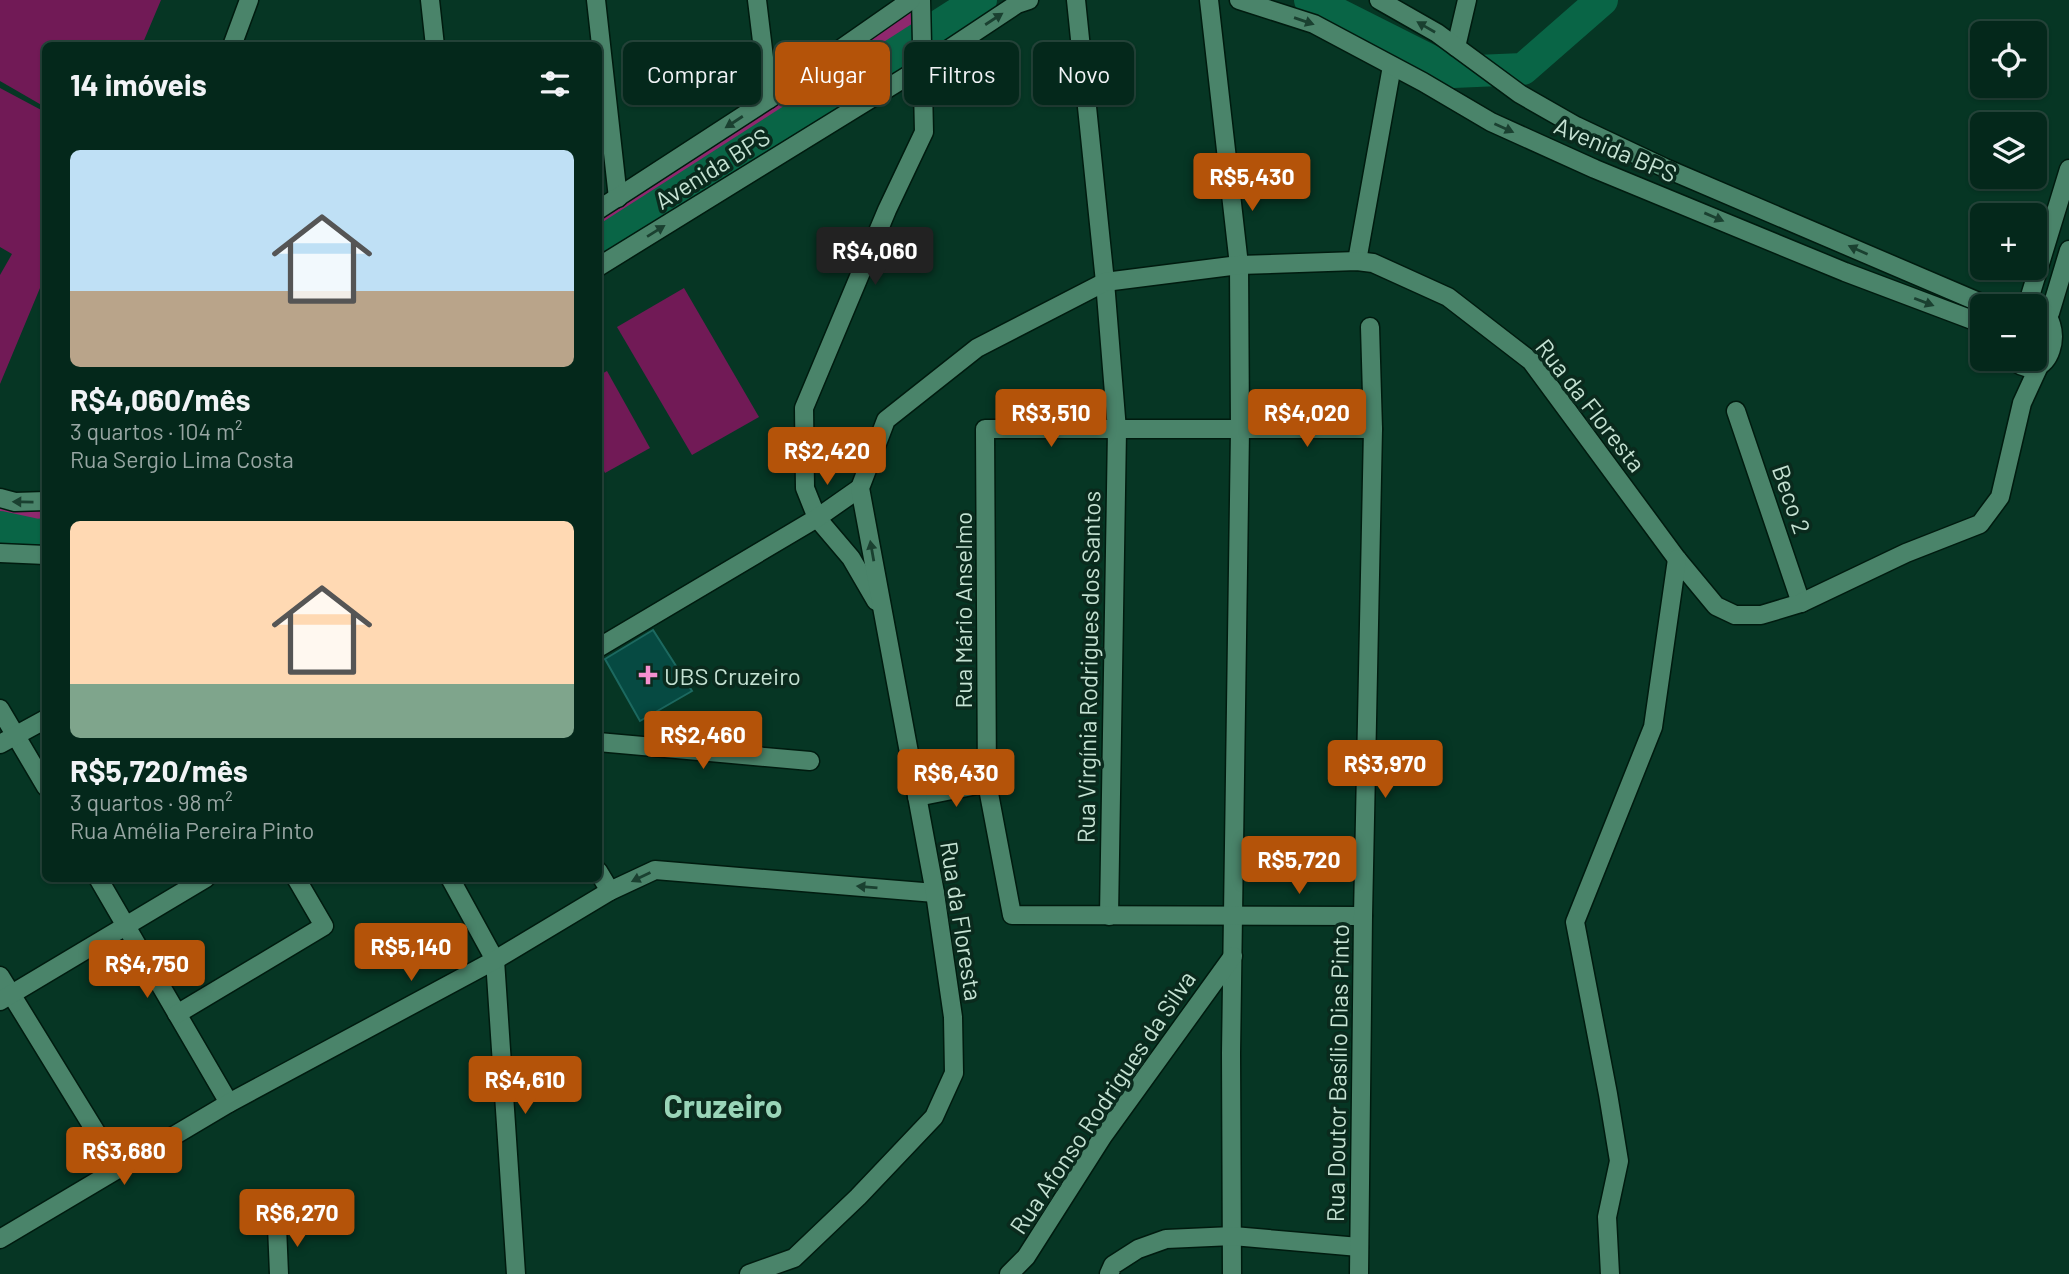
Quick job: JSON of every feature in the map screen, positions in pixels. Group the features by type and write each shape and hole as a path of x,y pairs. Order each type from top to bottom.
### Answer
{"street":[{"path":"233,42 249,0"},
{"path":"430,0 435,42"},
{"path":"596,0 601,42"},
{"path":"757,0 769,99"},
{"name":"Avenida BPS","path":"957,42 1017,4 1029,0"},
{"name":"Rua Virgínia Rodrigues dos Santos","path":"1076,0 1105,282 1117,430 1109,916"},
{"path":"1209,0 1239,265 1240,429 1231,1053 1232,1274"},
{"name":"Avenida BPS","path":"1239,0 1314,24 1490,122 1595,169 1845,272 1970,319"},
{"path":"1464,52 1467,0"},
{"path":"918,1 921,42"},
{"name":"Avenida BPS","path":"602,208 918,1"},
{"name":"Avenida BPS","path":"1387,2 1437,33 1520,94 1576,126 1665,168 1970,298"},
{"path":"602,54 618,198"},
{"path":"1357,261 1392,66"},
{"name":"Avenida BPS","path":"602,264 904,75"},
{"path":"883,614 851,558 817,518 805,488 804,408 887,210 924,132 923,105"},
{"path":"2031,294 2069,169"},
{"path":"2047,301 2069,250"},
{"name":"Rua da Floresta","path":"749,1274 794,1258 858,1197 934,1117 954,1073 953,1017 935,892 860,488 886,420 977,348 1105,282 1239,265 1357,261 1373,263 1448,297 1531,361 1677,559 1716,607 1735,615 1761,615 1801,603 1882,564 1980,524 2000,497 2022,403 2050,363"},
{"path":"2047,313 2055,318 2065,333 2057,353 2047,363"},
{"name":"Rua Doutor Basílio Dias Pinto","path":"1359,1274 1373,429 1370,327"},
{"name":"Rua da Floresta","path":"2016,371 2022,403"},
{"name":"Beco 2","path":"1736,411 1801,603"},
{"name":"Rua Mário Anselmo","path":"1109,916 1012,915 987,783 985,429 1117,430"},
{"path":"1117,430 1373,429"},
{"path":"602,646 817,518 860,488"},
{"path":"0,498 15,502 42,502"},
{"path":"0,553 42,555"},
{"path":"1610,1274 1607,1217 1619,1161 1575,922 1653,727 1677,559"},
{"path":"0,709 8,740 42,782"},
{"path":"8,740 42,721"},
{"path":"602,742 810,761"},
{"path":"916,797 987,783"},
{"path":"0,1239 229,1103 495,960 610,891 655,870 935,892"},
{"path":"602,878 610,891"},
{"path":"101,882 229,1103"},
{"path":"6,997 199,882"},
{"path":"177,1014 324,926 298,882"},
{"path":"452,882 495,960 516,1274"},
{"path":"1109,916 1363,916"},
{"name":"Rua Afonso Rodrigues da Silva","path":"1009,1274 1026,1257 1103,1136 1233,956"},
{"path":"0,976 6,997 118,1168"},
{"path":"278,1226 278,1274"},
{"path":"1109,1274 1113,1265 1138,1249 1166,1239 1233,1236 1359,1247"}],"shaded area":[{"path":"0,0 161,0 143,42 42,42 42,105 0,81"},
{"path":"912,10 911,42 904,42 904,69 890,77 890,42 863,42"},
{"path":"0,88 42,110 42,283 0,384 0,275 12,254 0,247"},
{"path":"775,100 775,105 846,105 602,256 602,213"},
{"path":"684,288 759,417 692,455 617,327"},
{"path":"607,371 650,448 605,473 602,467 602,374"},
{"path":"0,501 42,504 42,540 0,536"}],"building":[{"name":"UBS Cruzeiro","path":"653,630 692,691 640,721 605,659"}],"waterway":[{"path":"602,241 981,0"},
{"path":"1310,0 1453,72 1523,69 1602,0"},
{"path":"0,527 42,534"}],"place":[{"name":"UBS Cruzeiro","path":"648,675"}],"district":[{"name":"Cruzeiro","path":"723,1105"}]}
